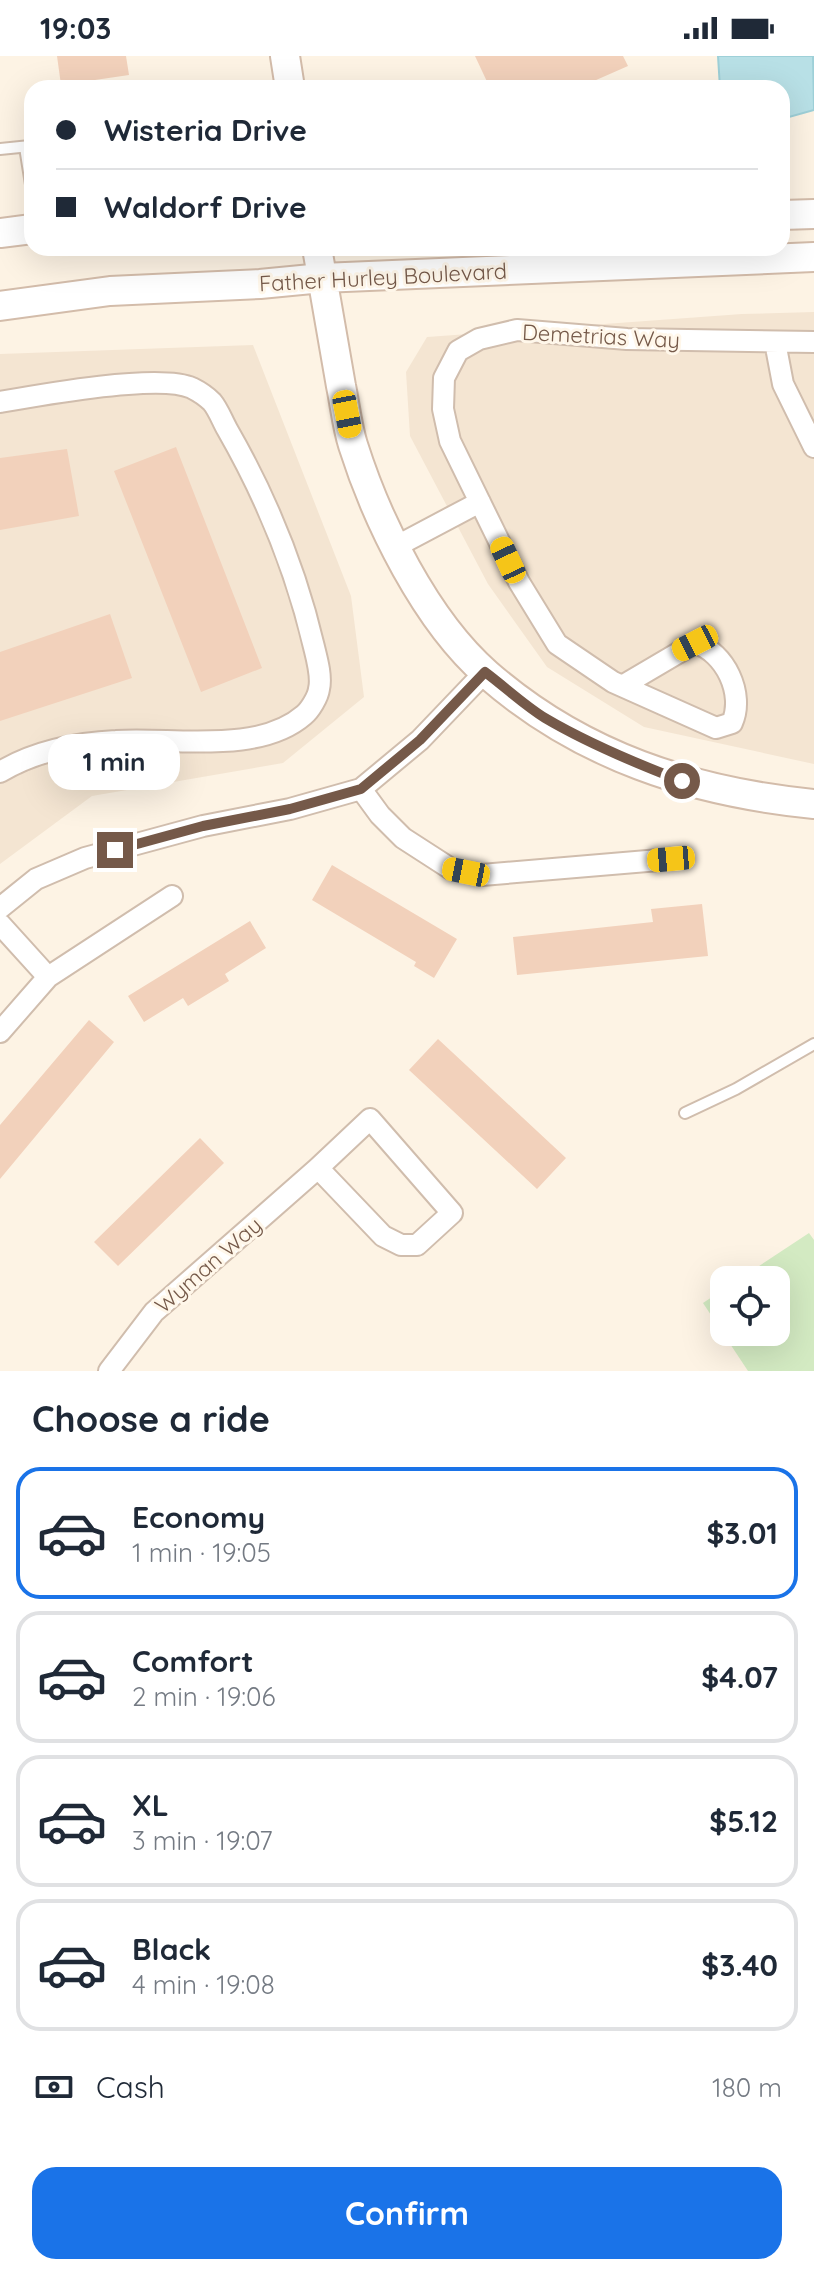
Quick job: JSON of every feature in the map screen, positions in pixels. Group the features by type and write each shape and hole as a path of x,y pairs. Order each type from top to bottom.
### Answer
{"main road":[{"path":"285,56 289,80"},
{"path":"790,215 814,214"},
{"path":"0,233 24,230"},
{"path":"318,256 352,442 370,492 395,547 420,591 448,630 485,672 543,716 630,761 682,781 756,798 814,804"},
{"name":"Father Hurley Boulevard","path":"0,306 110,291 322,278 814,257"}],"street":[{"name":"Demetrias Way","path":"622,686 695,643 709,647 733,679 738,711 732,723 716,728 622,686 557,644 519,582 450,441 443,409 444,378 458,351 479,339 517,330 627,339 814,342"},
{"path":"775,342 783,384 814,447"},
{"path":"0,402 82,389 169,382 191,388 212,402 269,510 308,622 320,688 307,712 290,725 267,733 224,742 117,740 71,745 21,760 0,772"},
{"path":"395,547 480,502"},
{"path":"0,908 36,879 85,858 203,826 290,809 361,789 420,740 485,672"},
{"path":"361,789 380,815 403,838 451,869 482,875 671,859"},
{"path":"0,1032 48,977 172,896"},
{"path":"0,924 48,977"},
{"name":"Wyman Way","path":"109,1371 154,1312 370,1119 452,1213 417,1245 401,1245 383,1236 318,1168"}],"lane":[{"path":"0,149 24,147"},
{"path":"685,1113 736,1089 814,1044"}],"shaded area":[{"path":"814,312 814,764 644,727 547,667 488,584 410,436 406,372 427,337 742,314"},
{"path":"253,345 351,596 364,697 283,763 92,796 0,864 0,354"}],"green space":[{"path":"809,1233 814,1240 814,1371 748,1371 731,1346 790,1346 790,1266 759,1266"},
{"path":"710,1298 710,1314 703,1303"}],"water":[{"path":"718,56 813,56 814,110 790,117 790,80 720,80"}],"building":[{"path":"57,56 126,56 129,75 95,80 60,80"},
{"path":"475,56 623,56 628,66 596,80 486,80"},
{"path":"176,447 262,668 201,692 114,471"},
{"path":"67,449 79,516 0,530 0,458"},
{"path":"110,614 132,678 0,721 0,652"},
{"path":"332,865 457,939 434,978 414,966 416,962 312,900"},
{"path":"702,904 708,956 517,975 513,937 653,922 651,909"},
{"path":"250,921 266,948 225,974 229,981 188,1006 183,998 144,1022 128,996"},
{"path":"89,1020 114,1042 0,1179 0,1125"},
{"path":"438,1039 566,1158 537,1189 409,1070"},
{"path":"200,1138 224,1163 118,1266 94,1242"}],"route":[{"path":"115,850 361,789 420,740 485,672 563,728 604,750 682,781"}]}
